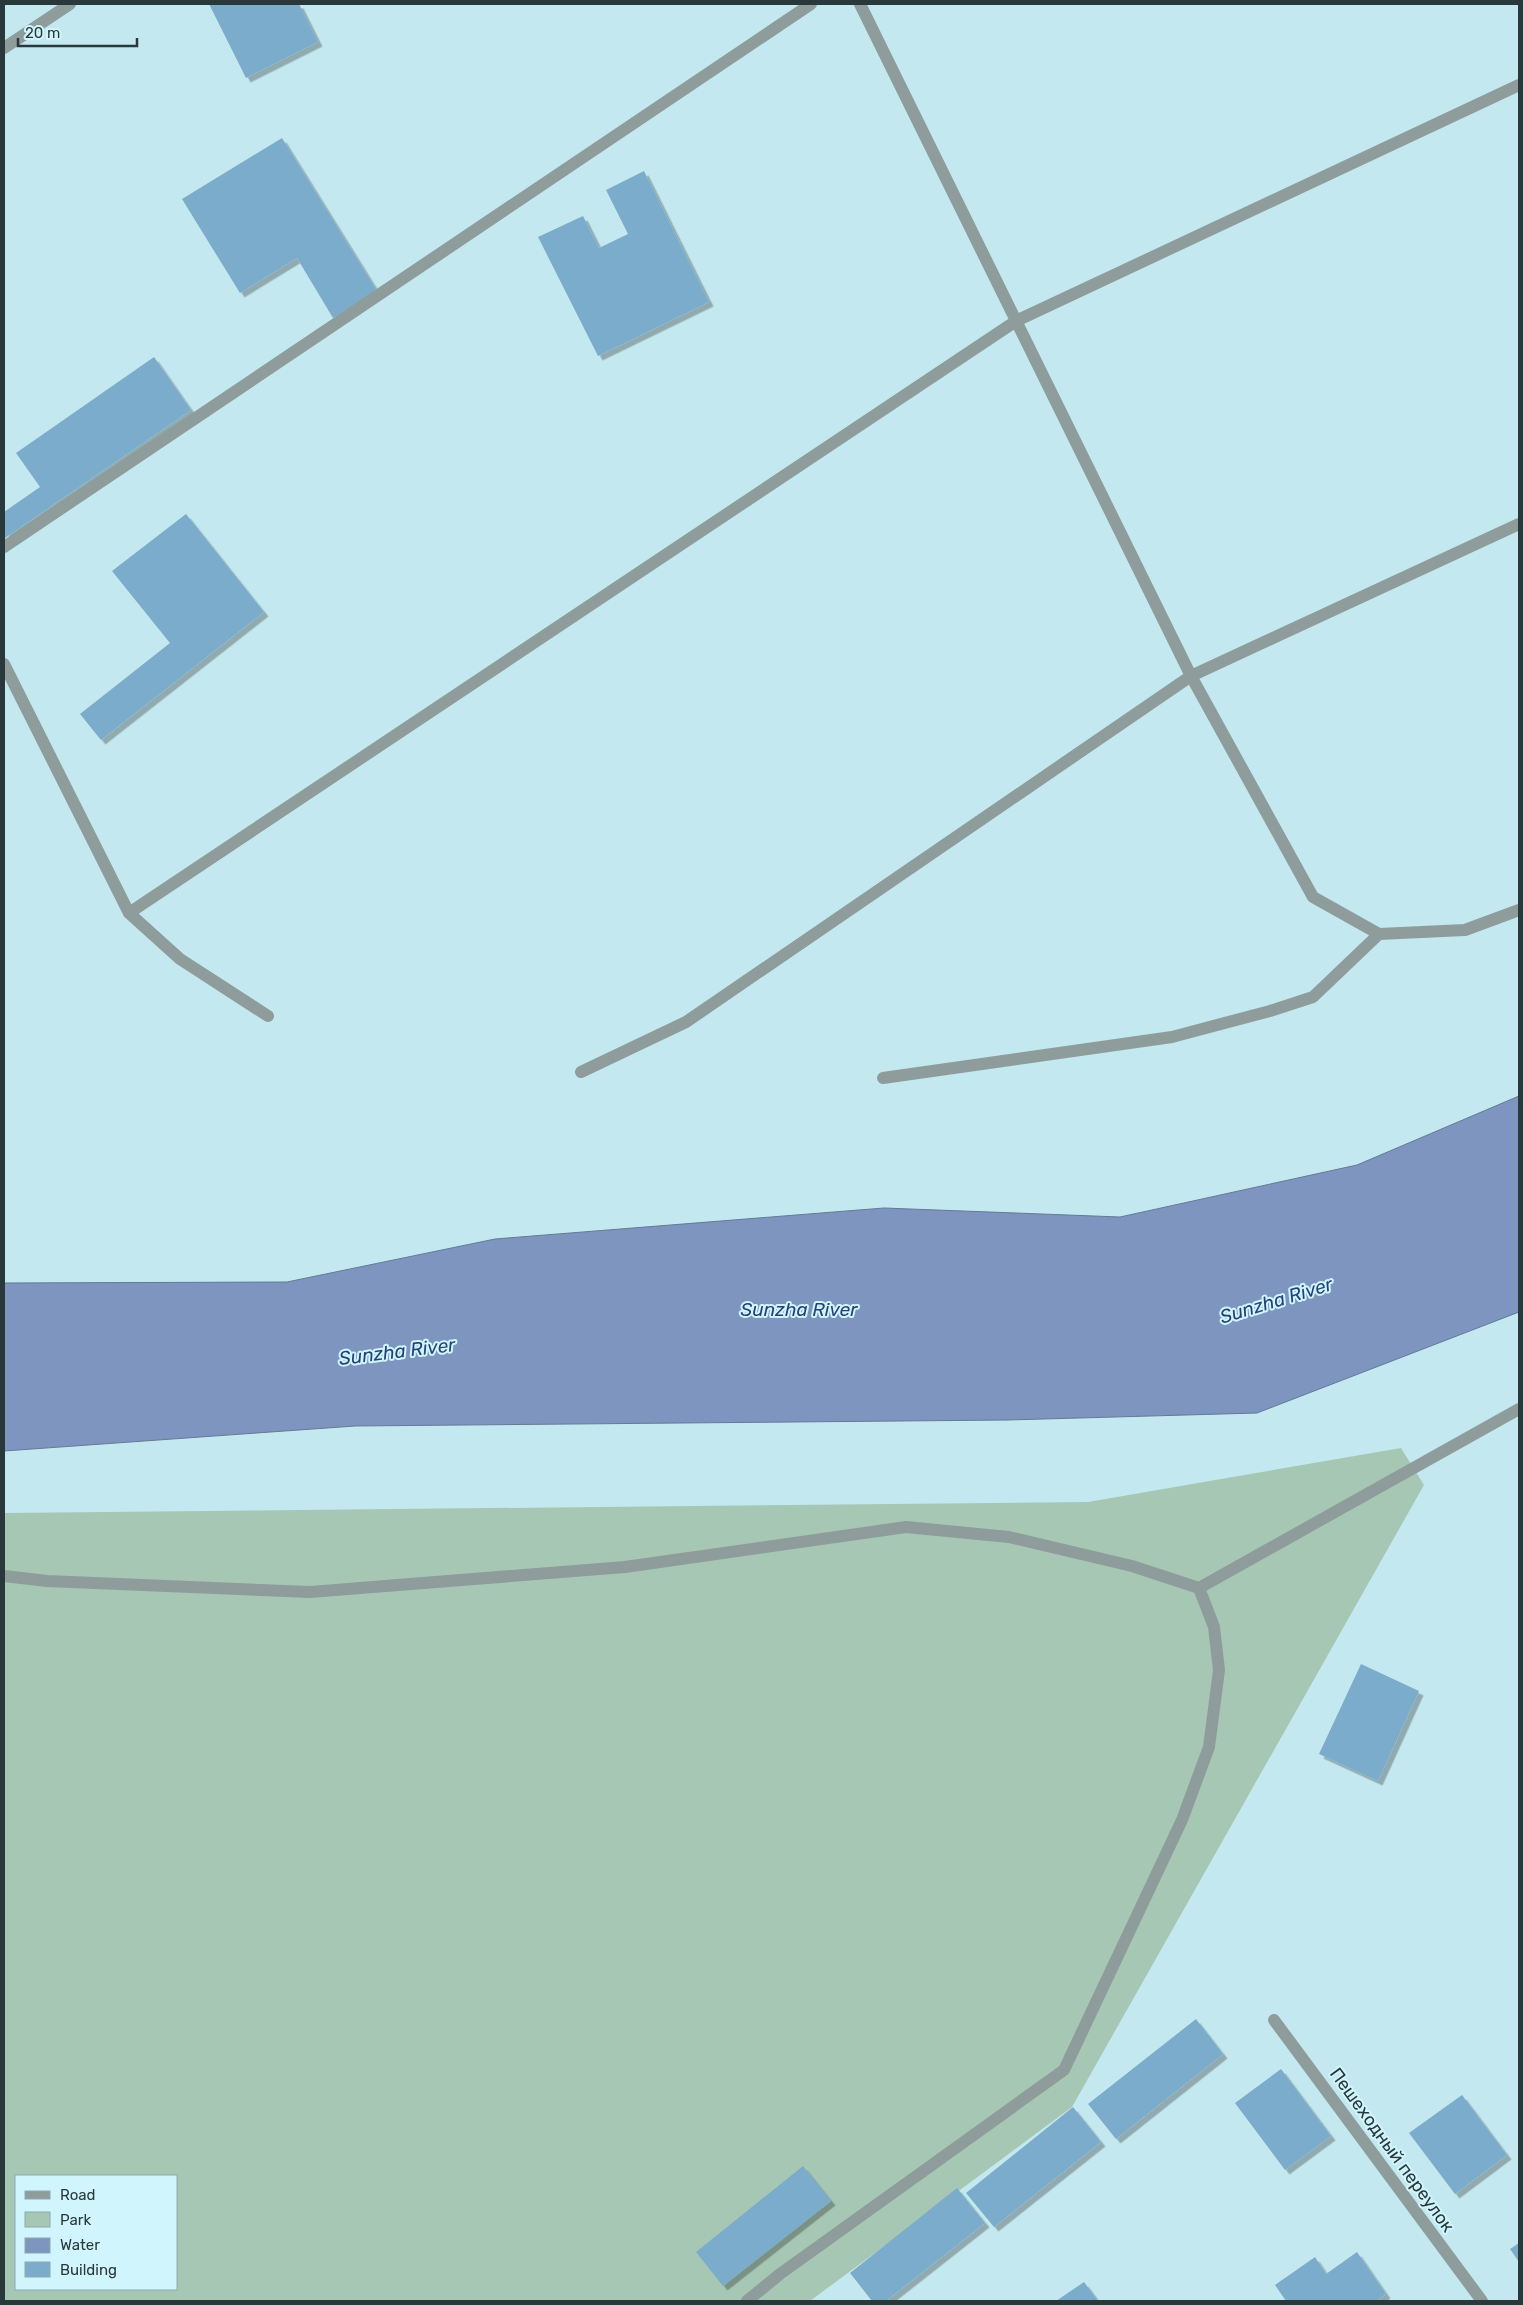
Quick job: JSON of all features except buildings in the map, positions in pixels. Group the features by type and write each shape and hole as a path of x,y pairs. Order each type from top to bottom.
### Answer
{"street":[{"path":"4,48 70,4"},
{"path":"4,547 811,4"},
{"path":"860,4 1191,676 1313,897 1379,934 1465,930 1519,910"},
{"path":"129,913 1016,321 1519,85"},
{"path":"582,1072 686,1022 1191,676 1519,524"},
{"path":"4,664 129,913 180,959 268,1016"},
{"path":"883,1078 1172,1037 1270,1011 1313,997 1379,934"},
{"path":"4,1576 47,1581 310,1592 625,1567 906,1527 1009,1537 1132,1566 1199,1588 1519,1409"},
{"path":"747,2301 780,2274 1064,2070 1182,1820 1209,1747 1219,1670 1214,1627 1199,1588"},
{"name":"Пешеходный переулок","path":"1274,2020 1482,2301"}],"green space":[{"path":"1401,1448 1424,1485 1072,2107 810,2301 4,2301 4,1513 1088,1502"}],"water":[{"name":"Sunzha River","path":"1519,1096 1519,1312 1257,1413 1008,1420 355,1426 4,1451 4,1283 287,1282 495,1239 884,1208 1120,1217 1357,1165"}]}
